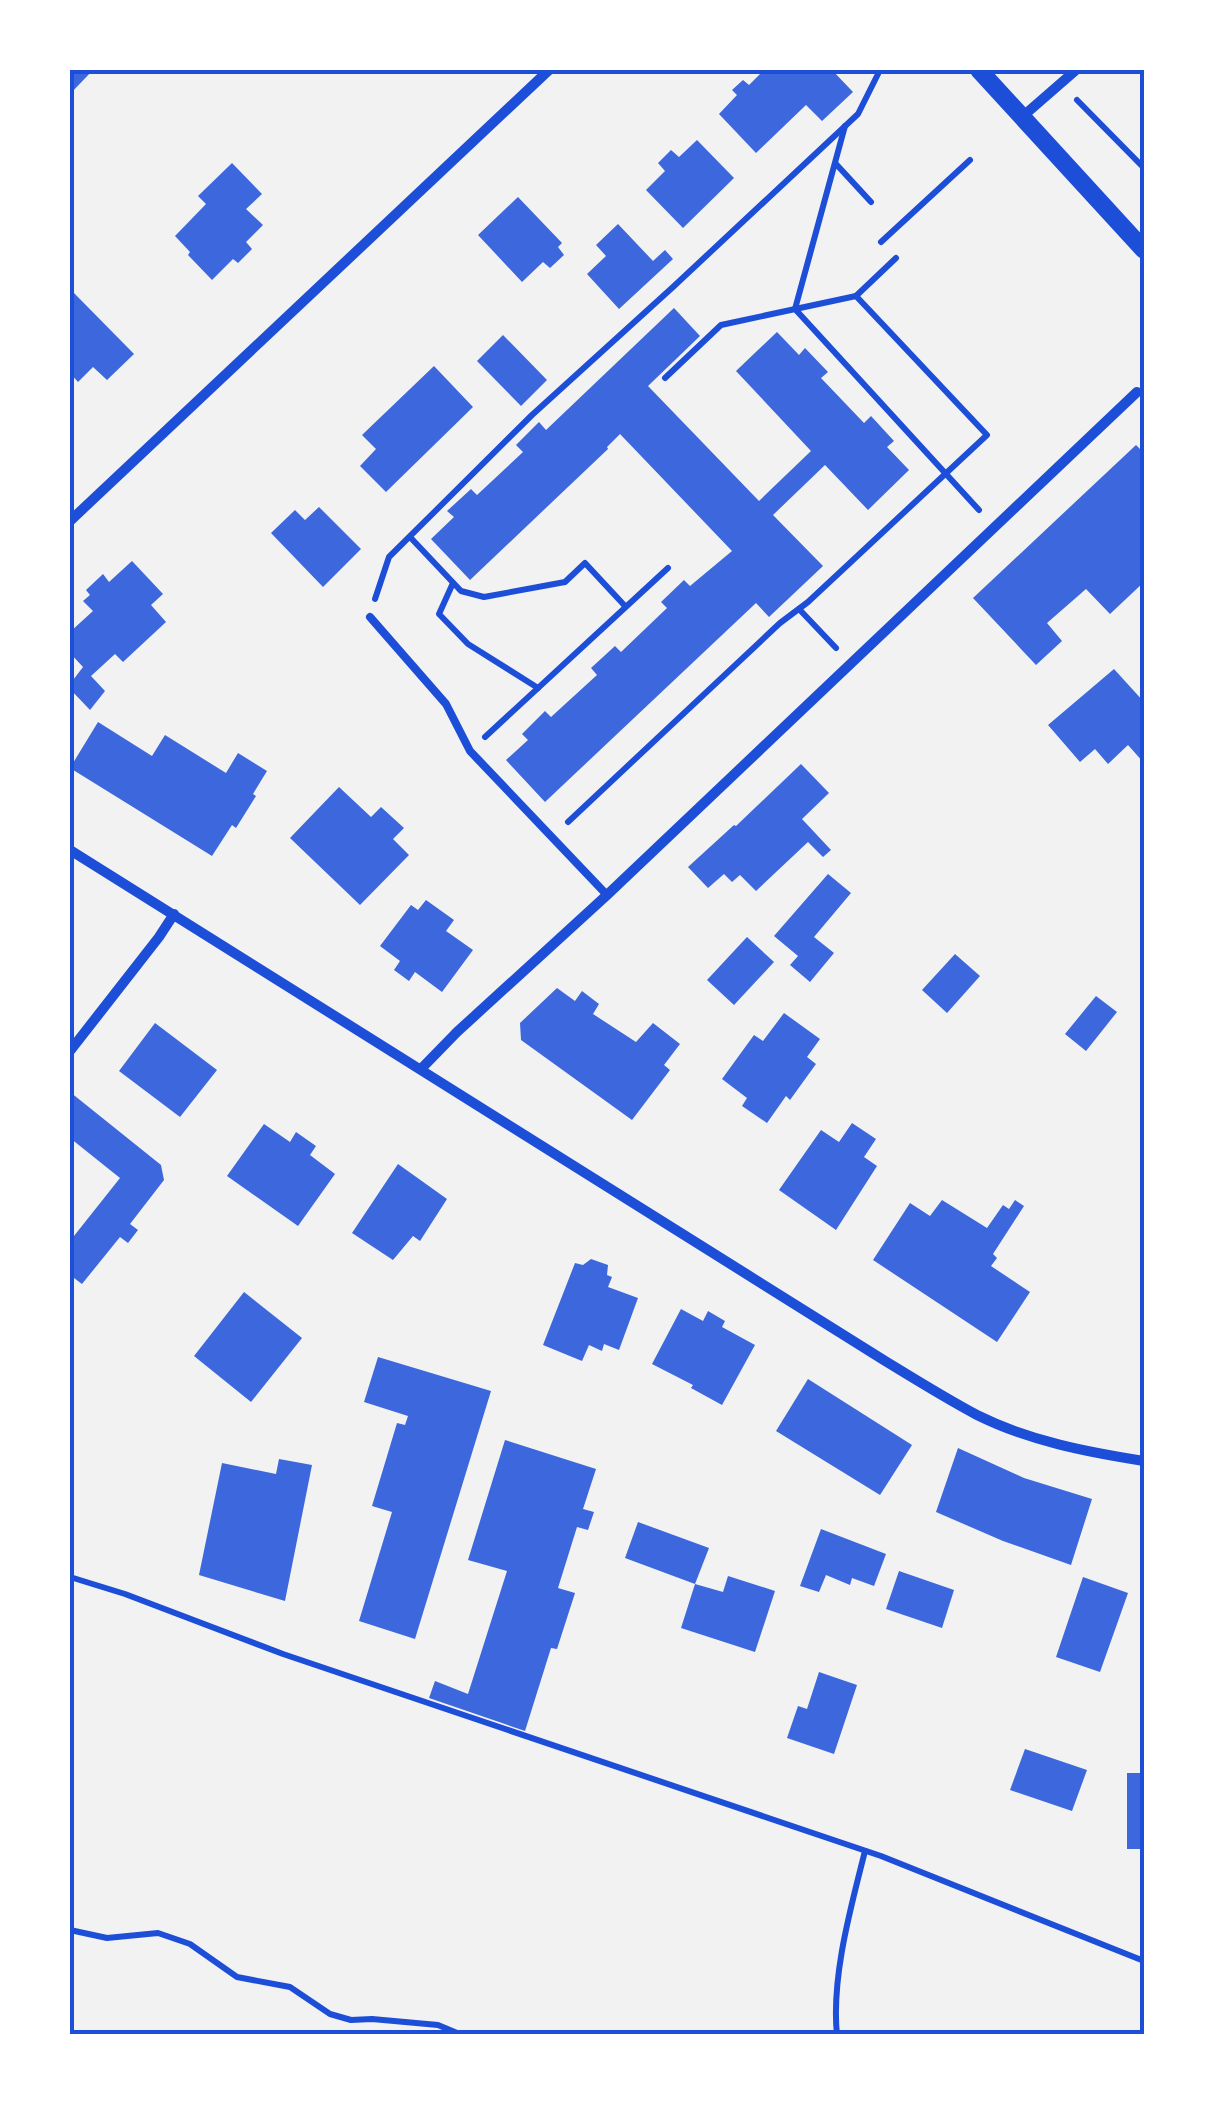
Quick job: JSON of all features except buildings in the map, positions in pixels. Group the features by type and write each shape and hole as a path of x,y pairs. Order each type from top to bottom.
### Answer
{"street":[{"path":"70,521 550,70"},
{"path":"979,70 1144,250"},
{"path":"1022,117 1076,70"},
{"path":"421,1069 1138,392"},
{"path":"70,850 882,1359 980,1416 1086,1452 1144,1460"},
{"path":"70,1051 174,914"}],"lane":[{"path":"370,617 446,704 470,750 607,895"}],"path":[{"path":"370,617 388,557 505,440 858,114 880,70"},
{"path":"1061,84 1144,168"},
{"path":"795,309 845,124"},
{"path":"881,242 970,160"},
{"path":"835,163 871,202"},
{"path":"665,378 721,325 856,296 896,258"},
{"path":"552,836 987,435 856,296"},
{"path":"795,309 982,514"},
{"path":"410,537 461,592 484,597 565,582 585,562 624,606"},
{"path":"470,750 668,568"},
{"path":"453,583 440,614 468,644 538,688"},
{"path":"799,609 837,650"},
{"path":"70,1578 866,1851 1144,1962"},
{"path":"837,2035 846,1928 866,1851"},
{"path":"70,1930 107,1938 158,1933 190,1944 238,1977 290,1987 330,2014 351,2020 438,2026 462,2035"}]}
